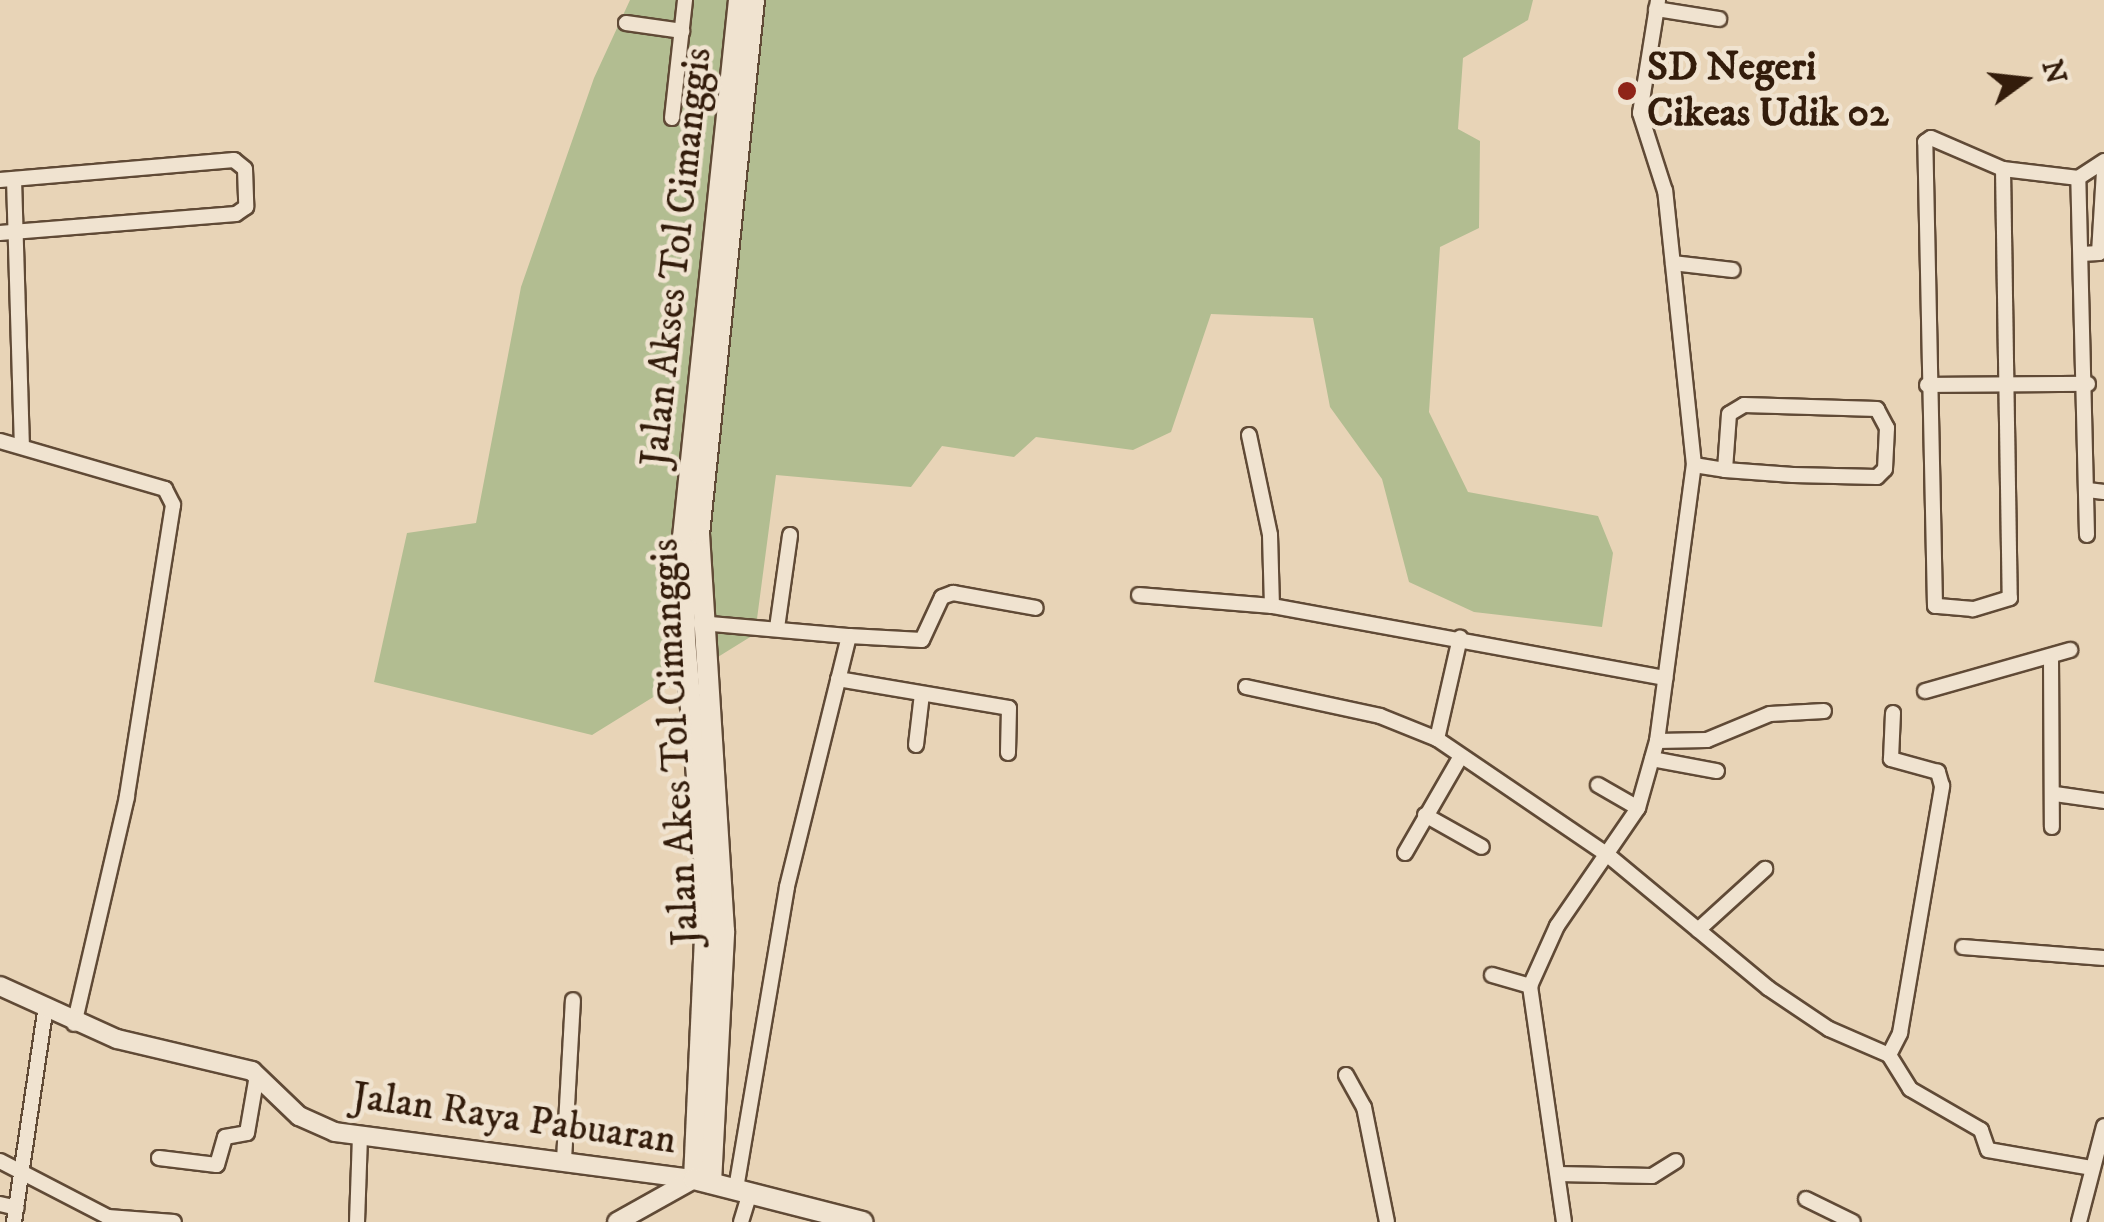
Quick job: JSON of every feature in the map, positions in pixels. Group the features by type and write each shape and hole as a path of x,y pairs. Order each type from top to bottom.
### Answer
{"main road":[{"name":"Jalan Akses Tol Cimanggis","path":"702,1181 707,893 682,537 739,0"},
{"name":"Jalan Akes Tol Cimanggis","path":"702,1181 724,931 722,820 700,623 699,534 754,0"},
{"path":"702,1181 864,1222"}],"street":[{"path":"672,118 685,0"},
{"path":"1564,1222 1530,986 1556,926 1609,856 1638,808 1657,742 1694,466 1665,191 1640,113 1657,5 1719,19"},
{"path":"626,23 682,31"},
{"path":"2002,169 2010,598 1973,610 1935,606 1925,142 1931,138 2002,169 2078,178 2104,161"},
{"path":"0,233 16,231 236,214 246,207 245,169 234,160 7,180 16,231 22,446"},
{"path":"2081,254 2101,253 2104,172"},
{"path":"2078,178 2096,491 2087,536"},
{"path":"1673,263 1733,270"},
{"path":"1928,385 2088,384"},
{"path":"1694,466 1725,470 1876,477 1885,469 1887,428 1877,409 1744,406 1729,414 1725,470"},
{"path":"1249,435 1270,535 1272,606"},
{"path":"0,441 164,489 173,505 127,796 74,1024"},
{"path":"778,628 790,535"},
{"path":"700,623 922,640 942,597 953,593 1036,608"},
{"path":"1139,595 1272,606 1664,678"},
{"path":"741,1222 788,887 849,636"},
{"path":"1437,739 1460,638"},
{"path":"1924,691 2070,650"},
{"path":"2051,657 2055,794 2052,827"},
{"path":"838,679 1014,710 1008,753"},
{"path":"1246,687 1380,716 1437,739 1609,856 1698,930 1829,1029 1889,1055 1910,1090 1981,1130 1988,1150 2092,1168"},
{"path":"916,745 922,694"},
{"path":"1657,742 1708,740 1770,714 1824,711"},
{"path":"1889,1055 1900,1033 1942,786 1938,772 1891,759 1893,713"},
{"path":"1405,852 1461,756"},
{"path":"1652,759 1717,771"},
{"path":"1598,786 1638,808"},
{"path":"2055,794 2104,801"},
{"path":"1425,815 1482,848"},
{"path":"1698,930 1765,869"},
{"path":"1963,947 2104,958"},
{"path":"1492,974 1530,986"},
{"name":"Jalan Raya Pabuaran","path":"0,986 74,1024 257,1075 299,1116 360,1138 564,1160 702,1181"},
{"path":"564,1160 572,1000"},
{"path":"0,1204 16,1215 45,1011"},
{"path":"159,1158 217,1165 225,1137 247,1134 257,1075"},
{"path":"1346,1075 1364,1107 1387,1222"},
{"path":"2079,1222 2104,1126"},
{"path":"357,1222 360,1138"},
{"path":"0,1161 24,1170 108,1217 174,1222"},
{"path":"1558,1174 1652,1176 1676,1161"},
{"path":"617,1222 702,1181"},
{"path":"1806,1199 1853,1222"}],"green space":[{"path":"630,0 1533,0 1528,20 1463,58 1458,129 1480,141 1479,228 1440,247 1429,412 1468,492 1598,516 1613,553 1602,627 1474,612 1409,582 1382,479 1330,407 1313,318 1211,314 1171,432 1133,450 1036,437 1014,457 942,446 911,487 776,475 755,634 592,735 374,682 407,533 476,523 521,287 594,78"}],"place":[{"name":"SD Negeri Cikeas Udik 02","path":"1627,91"}]}
